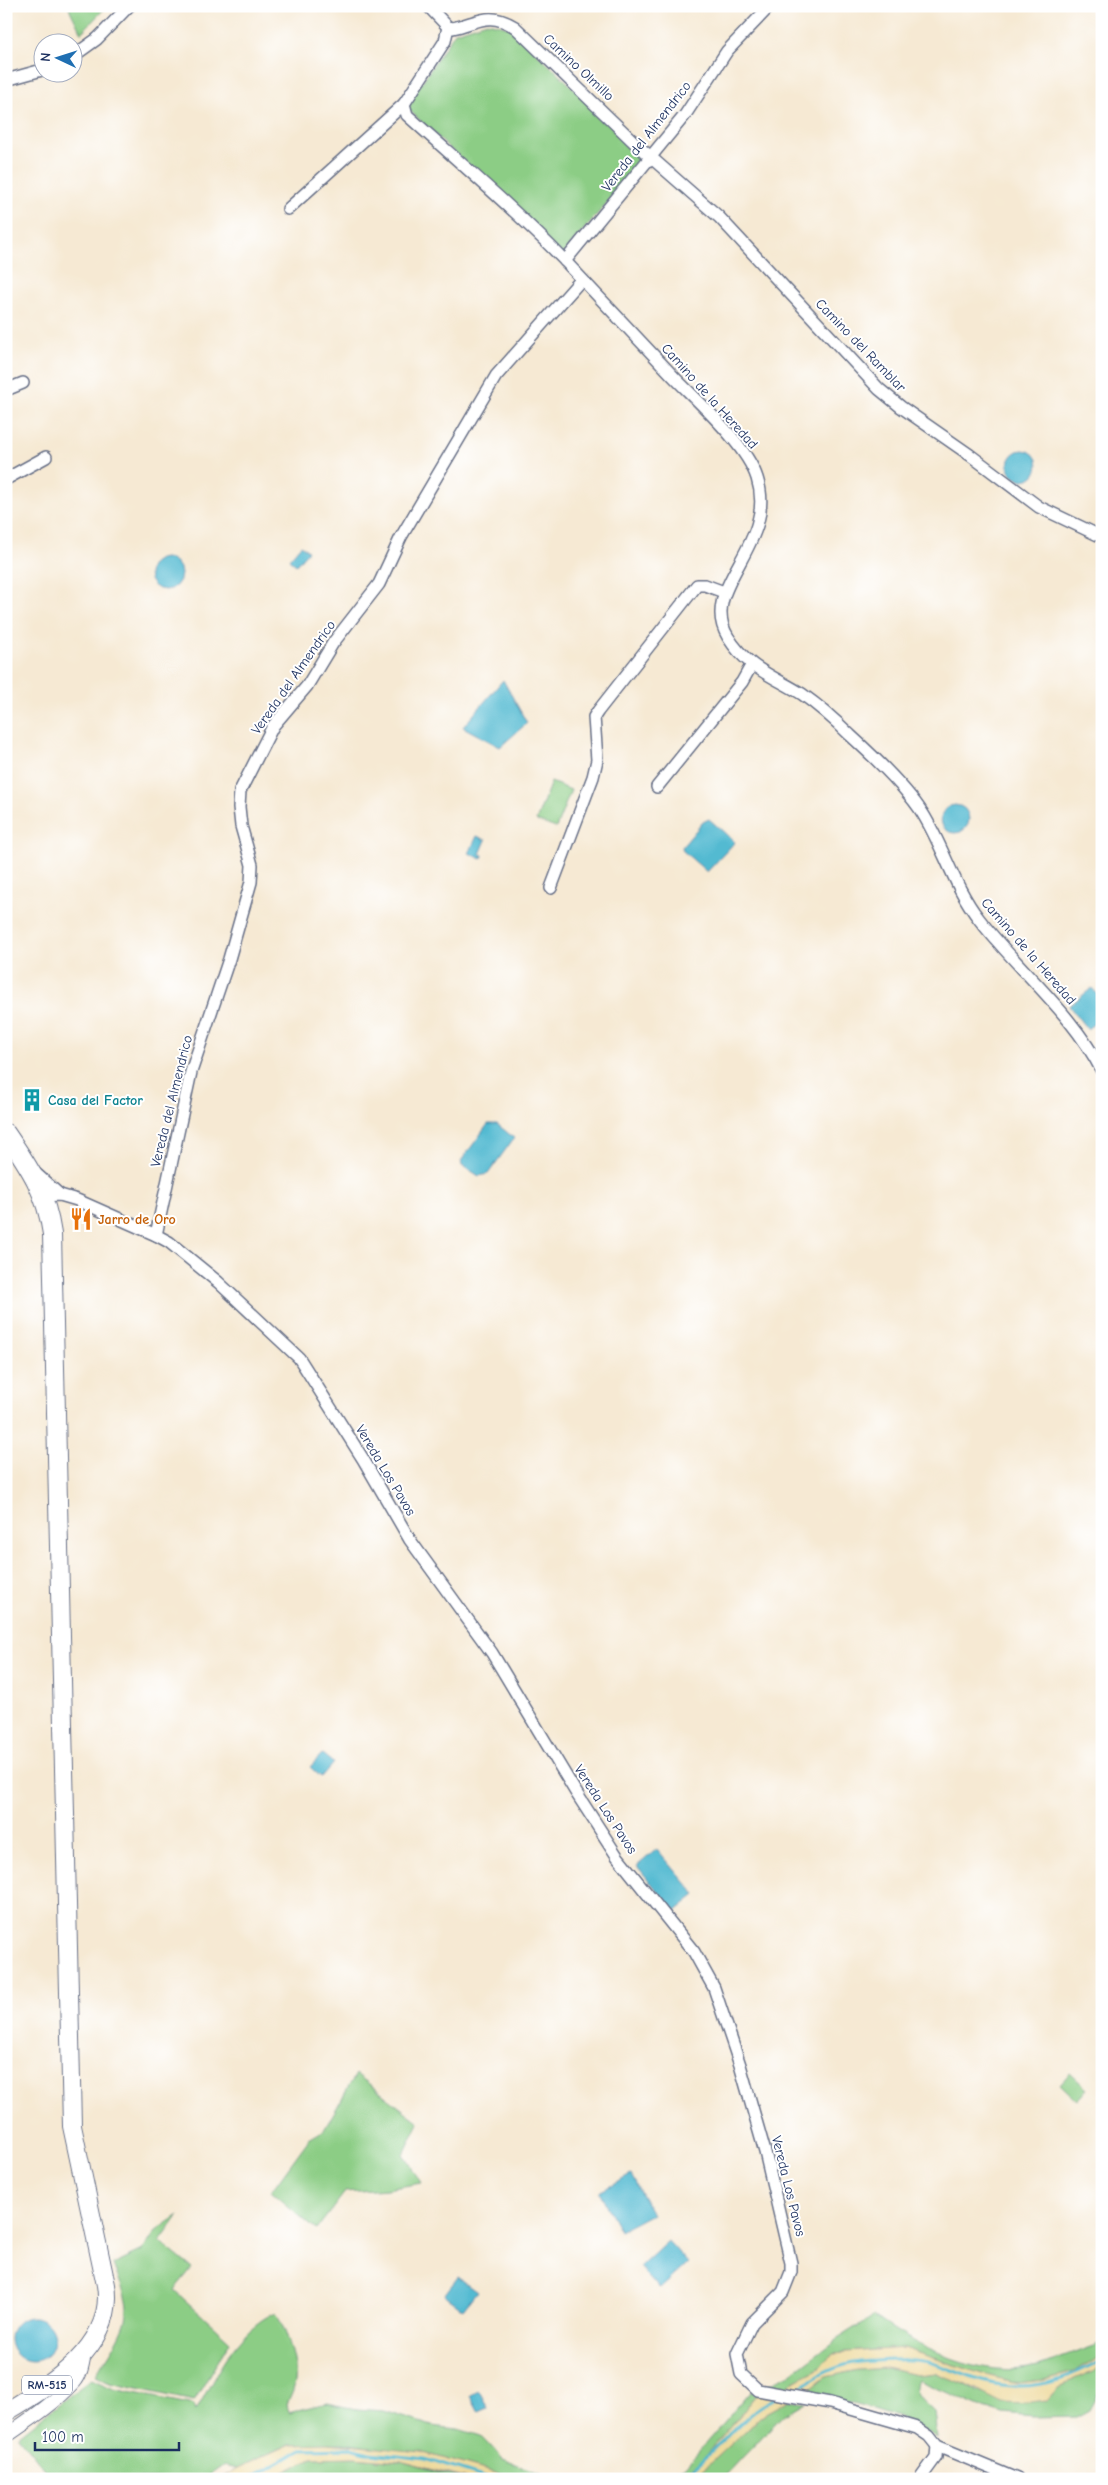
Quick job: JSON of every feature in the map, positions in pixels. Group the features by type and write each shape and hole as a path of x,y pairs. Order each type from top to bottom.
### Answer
{"main road":[{"path":"6,1133 31,1170 52,1195 50,1219 53,1261 72,2126 107,2293 104,2323 84,2353"},
{"name":"RM-515","path":"6,2412 42,2390 84,2353"}],"street":[{"path":"82,50 97,39 129,6"},
{"path":"288,209 404,104 444,41 448,26 428,6"},
{"name":"Vereda del Almendrico","path":"565,261 685,115 727,52 770,6"},
{"name":"Camino Olmillo","path":"448,26 453,28 487,17 500,20 515,27 651,157"},
{"path":"6,80 32,73"},
{"name":"Camino de la Heredad","path":"404,104 408,115 565,261 722,428 749,461 757,477 761,512 748,551 724,592 720,613 724,629 751,666 803,695 824,712 850,734 916,803 933,831 964,898 995,938 1068,1020 1091,1051 1102,1071"},
{"name":"Camino del Ramblar","path":"651,157 719,217 879,389 1039,507 1102,537"},
{"name":"Vereda del Almendrico","path":"156,1234 192,1072 229,959 251,882 252,865 241,826 238,807 240,791 273,726 307,686 333,643 379,584 401,537 496,376 581,280"},
{"path":"6,390 23,383"},
{"path":"6,480 46,457"},
{"path":"551,888 598,760 594,718 598,711 697,585 705,585 724,592"},
{"path":"657,787 742,682 751,666"},
{"name":"Vereda Los Pavos","path":"52,1195 156,1234 218,1282 299,1358 363,1459 410,1540 492,1653 613,1849 694,1952 714,1988 740,2065 765,2152 791,2263 791,2272 783,2292 752,2323 737,2354 741,2374 758,2390 830,2403 917,2428 929,2436 937,2446"},
{"path":"6,2436 28,2421 74,2382 80,2372 84,2353"},
{"path":"920,2479 936,2457 937,2446 1017,2479"}],"green space":[{"path":"68,6 107,6 82,32"},
{"path":"487,22 510,27 646,158 562,255 410,111 409,102 455,32"},
{"path":"551,782 571,790 556,828 536,821"},
{"path":"1070,2073 1087,2089 1077,2100 1060,2084"},
{"path":"356,2074 419,2122 404,2154 421,2183 387,2189 345,2192 316,2230 271,2191 309,2139 324,2130"},
{"path":"179,2215 160,2242 192,2268 174,2290 230,2341 194,2401 110,2383 95,2376 119,2337 126,2321 127,2307 113,2264 143,2250 156,2231"},
{"path":"276,2312 288,2338 294,2358 295,2378 293,2392 287,2405 289,2412 327,2403 357,2409 384,2411 432,2426 458,2429 481,2436 503,2459 555,2479 517,2479 421,2452 398,2451 342,2443 290,2444 238,2468 224,2465 204,2479 53,2479 18,2436 91,2379 114,2389 194,2405 196,2411 220,2368 238,2342 249,2330"},
{"path":"874,2316 891,2328 930,2349 974,2365 996,2369 1017,2369 1037,2366 1102,2343 1102,2355 1078,2371 1044,2380 1017,2383 982,2374 904,2348 832,2353 820,2368 794,2381 786,2389 763,2387 790,2374 836,2340"},
{"path":"1102,2366 1102,2387 1089,2411 1080,2416 1032,2417 1003,2414 980,2407 918,2380 916,2385 917,2394 934,2412 937,2438 907,2421 890,2415 806,2393 826,2377 858,2370 886,2368 916,2375 935,2373 964,2384 978,2393 1045,2401 1058,2387 1093,2372"},
{"path":"751,2391 757,2395 701,2462 674,2479 658,2479 686,2466"},
{"path":"790,2400 805,2402 783,2415 722,2479 690,2479 709,2465 761,2416"},
{"path":"355,2457 400,2461 462,2479 272,2479 311,2458"}],"sand":[{"path":"904,2348 982,2374 1017,2383 1044,2380 1078,2371 1102,2355 1102,2366 1093,2372 1058,2387 1045,2401 1026,2404 1002,2403 964,2384 935,2373 916,2375 886,2368 858,2370 826,2377 806,2393 786,2389 794,2381 820,2368 832,2353"},
{"path":"757,2395 790,2400 761,2416 709,2465 690,2479 674,2479 701,2462"},
{"path":"328,2443 421,2452 517,2479 468,2479 400,2461 355,2457 311,2458 272,2479 220,2479 238,2468 291,2444"}],"water":[{"path":"1023,450 1034,454 1038,465 1034,476 1023,480 1012,476 1008,465 1012,454"},
{"path":"301,545 308,551 296,565 289,559"},
{"path":"165,558 171,559 176,563 180,568 180,580 176,585 171,589 165,590 159,589 154,585 150,580 149,574 150,568 154,563 159,559"},
{"path":"503,680 527,723 500,747 463,727"},
{"path":"955,805 965,809 969,819 965,829 955,833 945,829 941,819 945,809"},
{"path":"709,819 735,842 707,872 683,851 682,847 703,822"},
{"path":"477,836 486,840 480,854 483,855 482,859 469,853"},
{"path":"1092,988 1102,1000 1102,1018 1087,1029 1069,1006"},
{"path":"488,1124 497,1124 514,1138 488,1174 479,1176 462,1165 461,1161"},
{"path":"322,1754 333,1763 321,1777 310,1767"},
{"path":"657,1849 696,1895 675,1912 637,1866"},
{"path":"631,2175 652,2214 620,2231 599,2192"},
{"path":"668,2241 688,2263 660,2289 640,2267"},
{"path":"458,2277 477,2291 463,2309 444,2295"},
{"path":"32,2317 44,2321 50,2327 54,2339 50,2351 44,2357 32,2361 20,2357 14,2351 10,2339 14,2327 20,2321"},
{"path":"479,2391 488,2408 479,2412 470,2395"}],"waterway":[{"path":"791,2392 830,2370 852,2363 867,2361 925,2361 982,2381 1014,2386 1029,2386 1044,2384 1074,2375 1102,2360"},
{"path":"679,2479 692,2470 738,2425 762,2405 776,2398"},
{"path":"248,2479 302,2449 350,2448 370,2453 426,2459 489,2479"}],"place":[{"name":"Casa del Factor","path":"32,1100"},
{"name":"Jarro de Oro","path":"81,1219"}]}
